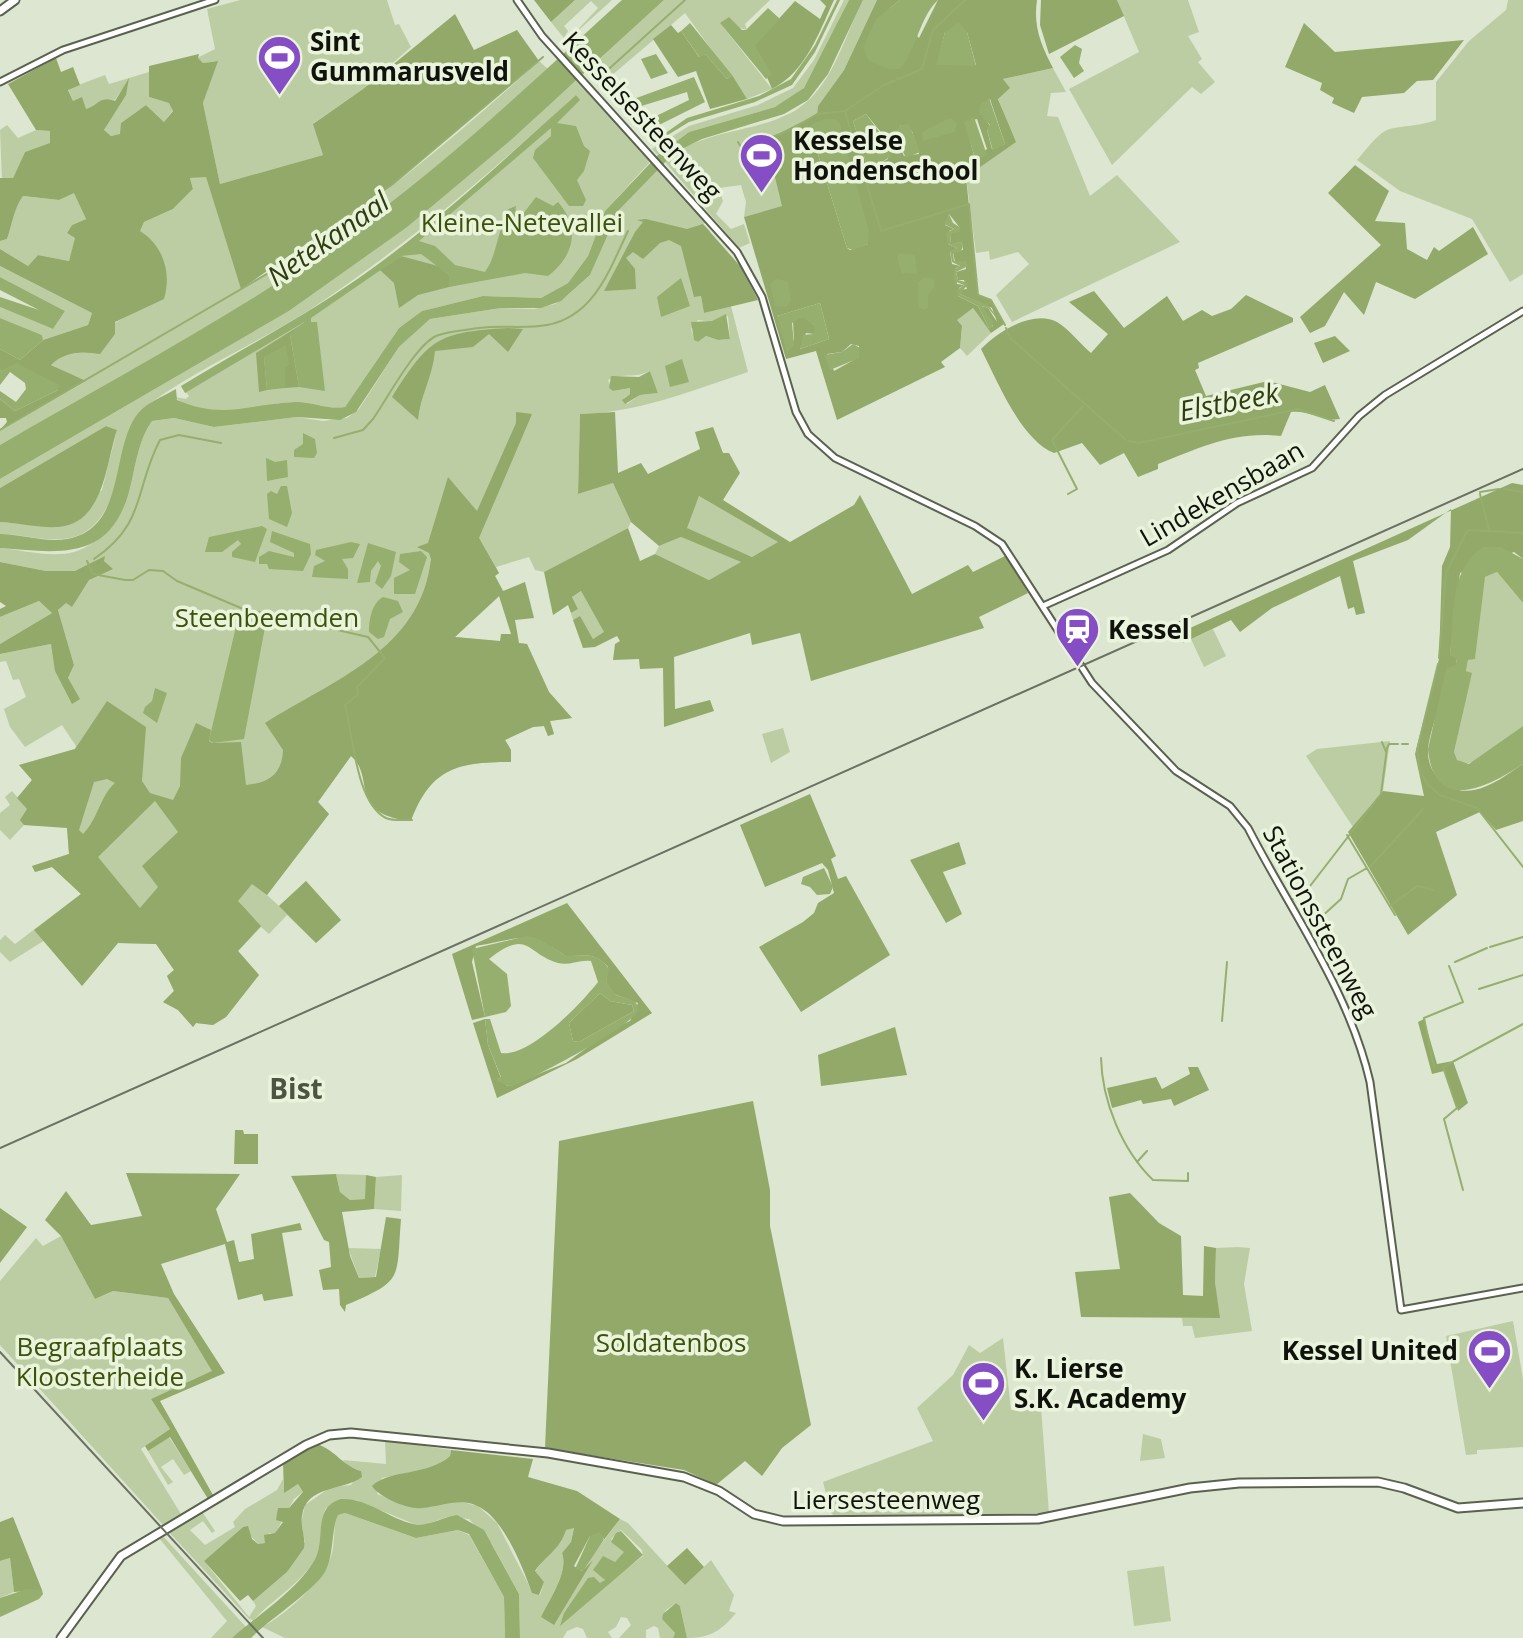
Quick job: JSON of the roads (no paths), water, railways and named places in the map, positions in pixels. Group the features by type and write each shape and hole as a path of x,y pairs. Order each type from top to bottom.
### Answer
{"main road":[{"path":"0,11 15,0"},
{"name":"Liersesteenweg","path":"61,1638 121,1556 291,1453 319,1438 348,1433 527,1450 684,1477 719,1491 754,1514 783,1521 1038,1519 1190,1488 1239,1483 1378,1482 1458,1508 1523,1503"}],"street":[{"path":"0,82 63,50 215,0"},
{"name":"Kesselsesteenweg","path":"517,0 553,48 737,252 756,284 796,412 808,434 835,458 988,533 1007,551 1043,606"},
{"name":"Lindekensbaan","path":"1043,606 1168,550 1237,503 1312,468 1377,400 1523,311"},
{"name":"Stationssteenweg","path":"1043,606 1098,690 1176,771 1221,799 1242,820 1345,1005 1370,1082 1395,1278 1404,1312 1523,1288"}],"waterway":[{"path":"600,77 685,0"},
{"path":"738,142 741,147 747,146 791,130 817,114 845,111 884,85 922,69 933,30 965,0"},
{"name":"Netekanaal","path":"0,430 272,271 393,184 543,57"},
{"name":"Elstbeek","path":"845,111 881,231 969,204 978,295 991,300 1005,325"},
{"path":"334,438 363,430 419,350 436,336 479,328 547,325 577,312 599,288 628,231"},
{"name":"Elstbeek","path":"1006,328 1010,338 1126,440"},
{"path":"1068,494 1077,489 1052,440 1083,406"},
{"name":"Elstbeek","path":"1129,441 1139,443 1298,409 1334,421"},
{"path":"94,559 111,546 131,518 160,440 179,435 221,443"},
{"name":"Elstbeek","path":"1480,492 1499,489"},
{"name":"Elstbeek","path":"1504,489 1523,492"},
{"path":"1480,494 1489,530"},
{"path":"1439,658 1446,573 1466,533 1469,530 1523,533"},
{"path":"87,561 93,574 133,580 149,570 163,571 177,581 241,608 368,637 385,658 357,687 358,694 345,705 357,767 368,798 376,810 389,819 412,820"},
{"path":"1438,664 1417,750 1420,771 1428,785 1440,795 1477,808 1523,867"},
{"path":"1382,742 1386,752"},
{"path":"1293,899 1307,890 1381,794 1387,748 1389,744 1398,744"},
{"path":"1402,744 1408,744"},
{"path":"1370,867 1423,809"},
{"path":"1347,835 1395,915"},
{"path":"1309,928 1341,899 1348,879 1367,868"},
{"path":"1390,906 1417,886 1433,890"},
{"path":"1490,947 1523,937"},
{"path":"1455,962 1487,948"},
{"path":"1222,1021 1227,962"},
{"path":"1434,1067 1424,1018 1463,1002 1449,966"},
{"path":"1479,989 1523,975"},
{"path":"1463,1190 1444,1119 1457,1108 1443,1067 1523,1024"},
{"path":"1101,1058 1110,1108 1123,1140 1142,1168 1153,1180 1188,1181 1188,1173"},
{"path":"1137,1162 1147,1151"}],"railway":[{"path":"0,1148 1523,469"},
{"path":"0,1352 263,1638"}],"place":[{"name":"Sint Gummarusveld","path":"279,96"},
{"name":"Kesselse Hondenschool","path":"762,195"},
{"name":"Kessel","path":"1077,669"},
{"name":"Kessel United","path":"1489,1390"},
{"name":"K. Lierse S.K. Academy","path":"983,1423"}],"district":[{"name":"Bist","path":"296,1089"}],"park label":[{"name":"Kleine-Netevallei","path":"522,223"},
{"name":"Steenbeemden","path":"267,618"},
{"name":"Soldatenbos","path":"671,1343"},
{"name":"Begraafplaats Kloosterheide","path":"100,1362"}]}
